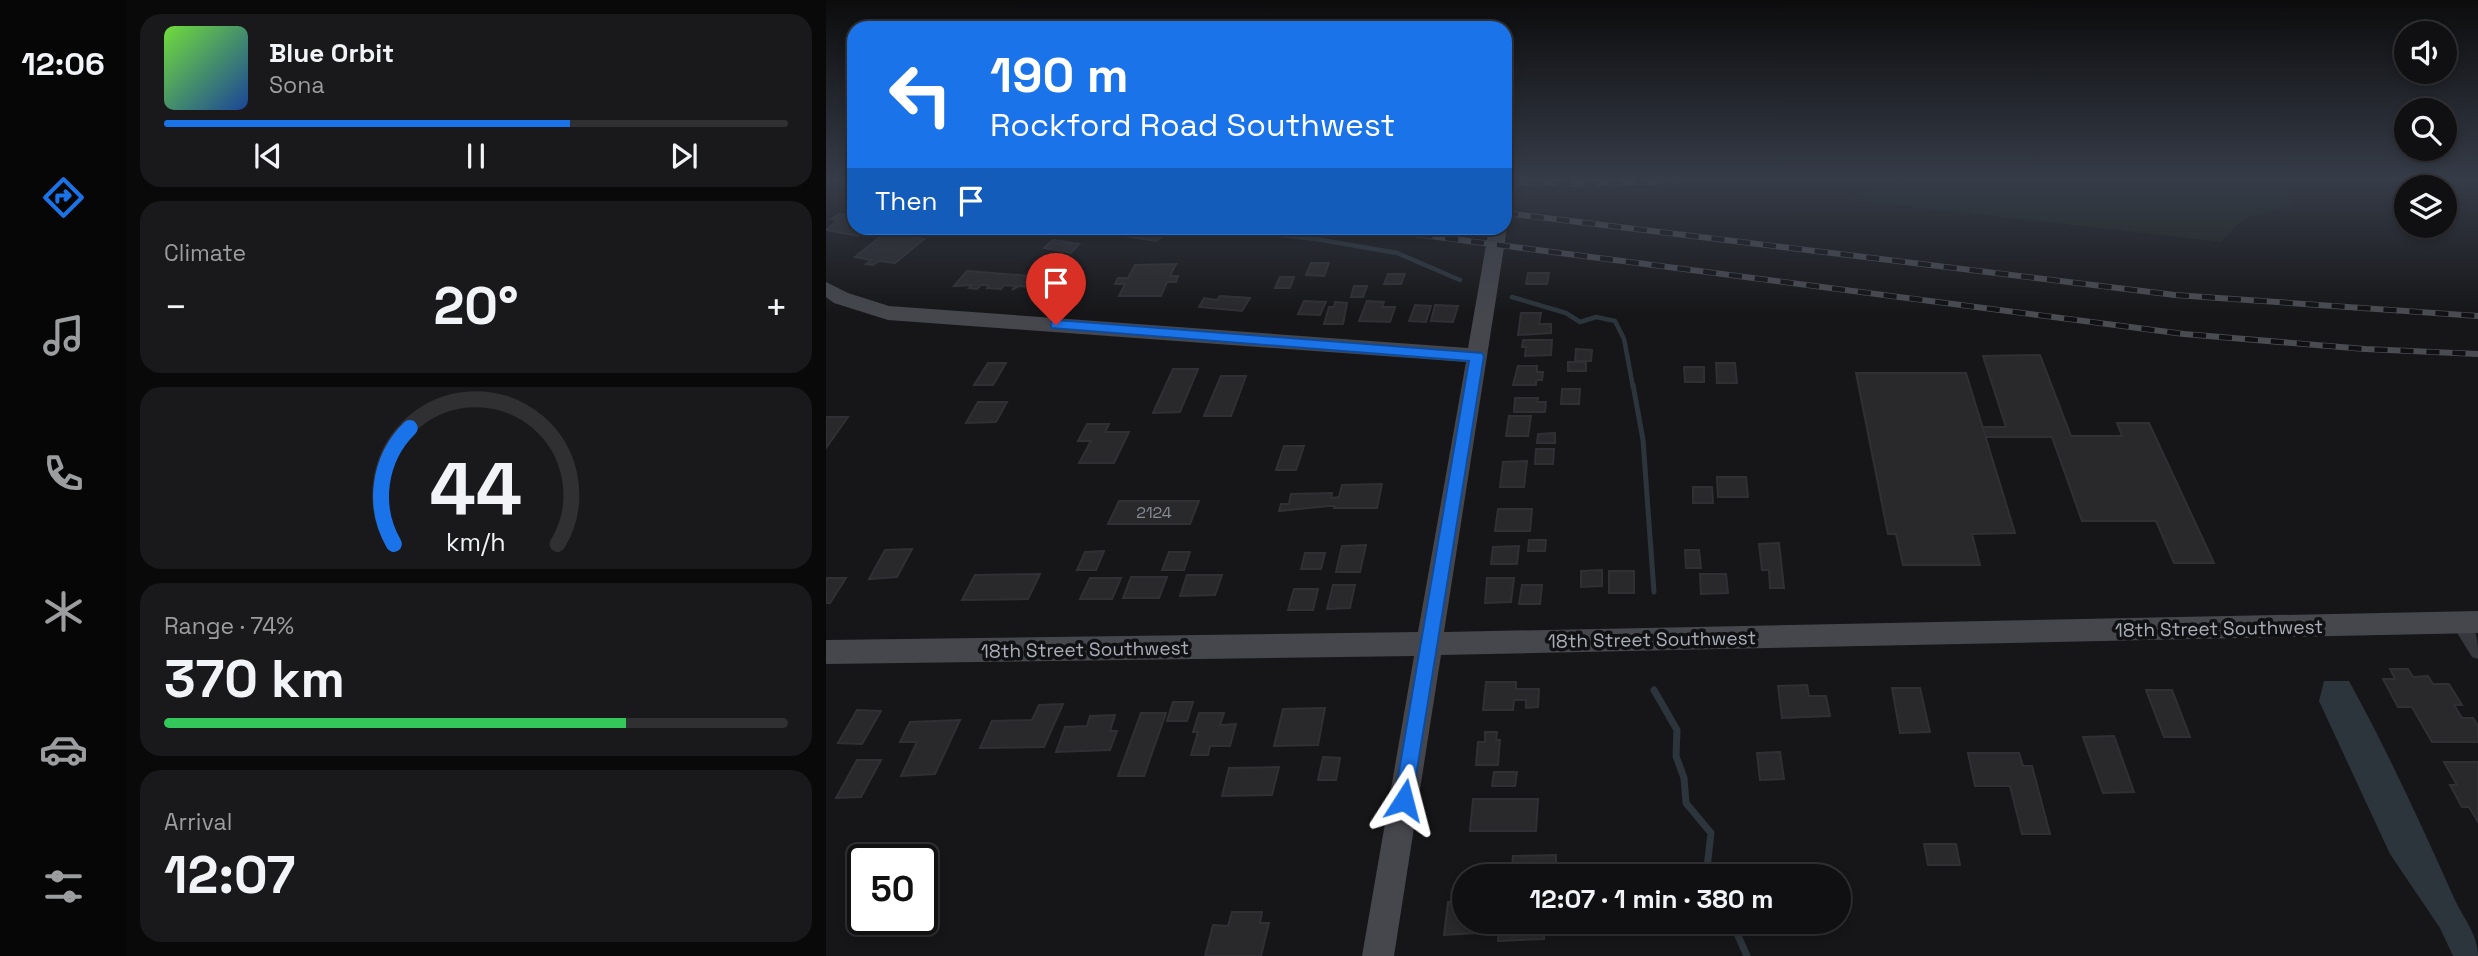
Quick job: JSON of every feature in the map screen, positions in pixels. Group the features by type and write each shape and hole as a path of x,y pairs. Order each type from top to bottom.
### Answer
{"street":[{"path":"1378,956 1497,235"},
{"path":"826,288 841,298 888,313 1476,356"},
{"path":"2469,622 2478,651"},
{"name":"18th Street Southwest","path":"826,652 1429,644 2469,622"}],"shaded area":[{"path":"2078,226 2237,226 2221,242"},
{"path":"2324,681 2349,681 2391,761 2473,933 2478,956 2453,956 2440,928 2390,854 2319,701"}],"building":[{"path":"831,226 847,226 847,234 826,230"},
{"path":"882,235 909,235 924,239 895,263 879,261 873,265 866,264 871,260 855,257"},
{"path":"1117,235 1163,235 1157,241"},
{"path":"1053,240 1079,244 1071,253 1044,248"},
{"path":"1311,263 1329,263 1324,276 1306,275"},
{"path":"1176,264 1170,276 1178,276 1176,282 1167,282 1161,296 1119,296 1125,284 1115,284 1118,278 1128,278 1135,265"},
{"path":"967,271 1044,277 1033,291 1028,291 1031,287 1019,286 1012,290 1015,286 1004,285 1001,289 987,288 989,285 981,285 977,289 969,288 972,285 954,286"},
{"path":"1528,273 1549,273 1547,284 1526,284"},
{"path":"1388,274 1405,274 1401,284 1384,284"},
{"path":"1280,277 1294,277 1290,288 1275,288"},
{"path":"1354,286 1367,286 1363,297 1351,297"},
{"path":"1220,296 1250,298 1242,311 1199,307 1204,298 1217,300"},
{"path":"1304,301 1326,302 1320,315 1298,314"},
{"path":"1367,301 1384,302 1382,307 1395,307 1390,322 1359,321"},
{"path":"1335,302 1347,303 1343,324 1324,324 1329,307 1334,307"},
{"path":"1415,305 1431,306 1426,322 1409,321"},
{"path":"1435,305 1458,306 1453,322 1431,321"},
{"path":"1521,313 1541,313 1539,324 1551,324 1551,333 1518,335"},
{"path":"1523,340 1552,340 1551,355 1525,356 1526,347 1522,347"},
{"path":"1576,349 1592,350 1591,361 1575,361"},
{"path":"2040,355 2071,436 2122,436 2117,423 2149,423 2214,563 2174,563 2156,521 2082,521 2052,437 1985,437 1982,427 2006,427 1983,356"},
{"path":"1568,362 1586,362 1586,371 1568,371"},
{"path":"988,363 1006,363 993,385 974,385"},
{"path":"1716,363 1735,363 1737,383 1717,383"},
{"path":"1518,366 1537,366 1537,372 1543,372 1542,380 1536,380 1536,385 1513,385"},
{"path":"1684,367 1704,367 1704,382 1685,382"},
{"path":"1173,369 1198,369 1180,412 1153,413"},
{"path":"1856,373 1966,373 2015,533 1972,534 1980,565 1903,565 1896,534 1888,534"},
{"path":"1221,376 1246,376 1231,416 1204,416"},
{"path":"1562,389 1580,389 1579,404 1561,404"},
{"path":"1515,398 1538,398 1537,402 1546,402 1545,412 1514,412"},
{"path":"978,402 1007,402 996,422 966,423"},
{"path":"1509,416 1531,416 1528,436 1506,436"},
{"path":"826,417 848,417 826,448"},
{"path":"1087,424 1109,424 1105,432 1129,432 1114,463 1079,463 1091,441 1078,441"},
{"path":"1555,433 1555,443 1537,443 1538,434"},
{"path":"1284,446 1304,446 1296,470 1276,470"},
{"path":"1536,449 1554,449 1553,464 1535,464"},
{"path":"1527,461 1524,487 1500,487 1503,462"},
{"path":"1717,477 1746,477 1748,497 1718,497"},
{"path":"1382,484 1377,508 1329,506 1279,511 1281,504 1289,504 1291,494 1332,493 1331,498 1339,497 1342,485"},
{"path":"1693,487 1712,487 1713,503 1693,503"},
{"path":"1119,501 1199,501 1190,524 1108,524"},
{"path":"1498,509 1532,509 1530,531 1495,531"},
{"path":"1529,540 1546,540 1545,551 1528,551"},
{"path":"1779,543 1784,588 1770,588 1769,570 1762,570 1759,544"},
{"path":"1366,545 1360,572 1336,572 1342,546"},
{"path":"1519,546 1517,564 1491,564 1493,547"},
{"path":"912,549 897,577 869,579 885,550"},
{"path":"1685,550 1699,550 1701,568 1686,568"},
{"path":"1104,551 1096,570 1077,570 1085,552"},
{"path":"1169,552 1190,552 1184,570 1162,570"},
{"path":"1305,553 1325,553 1321,569 1301,569"},
{"path":"1602,570 1602,586 1581,587 1581,571"},
{"path":"1609,571 1634,571 1634,593 1609,593"},
{"path":"1040,574 1028,599 962,600 975,575"},
{"path":"1700,574 1726,574 1728,593 1701,594"},
{"path":"1187,575 1222,575 1215,595 1180,596"},
{"path":"1131,577 1167,577 1159,598 1123,598"},
{"path":"826,578 846,578 830,603 826,603"},
{"path":"1090,578 1121,578 1112,599 1080,599"},
{"path":"1487,578 1514,578 1511,602 1485,603"},
{"path":"1333,585 1355,585 1350,608 1327,609"},
{"path":"1522,585 1542,585 1540,604 1519,604"},
{"path":"1294,589 1318,589 1313,610 1288,610"},
{"path":"2390,669 2408,669 2413,677 2428,676 2433,684 2449,684 2462,705 2454,705 2462,718 2473,718 2478,726 2478,742 2432,742 2412,707 2398,707 2383,679 2395,679"},
{"path":"1486,682 1516,682 1516,689 1539,689 1538,707 1526,708 1526,700 1514,700 1513,710 1483,710"},
{"path":"1807,685 1809,696 1826,696 1830,716 1782,718 1778,686"},
{"path":"1892,688 1920,688 1930,732 1900,733"},
{"path":"2146,690 2172,690 2190,737 2164,737"},
{"path":"1173,702 1193,702 1187,721 1167,721"},
{"path":"1063,704 1044,747 980,748 992,721 1032,720 1039,705"},
{"path":"1325,708 1318,745 1274,746 1283,709"},
{"path":"857,710 881,711 862,744 838,743"},
{"path":"1141,713 1166,713 1144,776 1118,776"},
{"path":"1199,713 1224,713 1220,725 1236,724 1230,746 1210,746 1208,755 1191,755 1198,732 1193,732"},
{"path":"1115,715 1110,731 1117,731 1110,750 1056,752 1065,727 1087,726 1090,716"},
{"path":"960,720 935,774 901,776 917,742 900,742 910,722"},
{"path":"1485,732 1497,732 1496,740 1500,740 1498,765 1476,765 1478,742 1485,742"},
{"path":"2114,736 2134,792 2103,793 2083,737"},
{"path":"1780,752 1784,779 1760,780 1757,753"},
{"path":"1968,753 2019,753 2023,766 2032,766 2050,834 2022,834 2010,786 1975,786"},
{"path":"1323,757 1340,758 1336,780 1318,780"},
{"path":"857,760 881,760 861,797 836,798"},
{"path":"2444,762 2478,762 2478,822 2469,807 2462,807 2450,785 2457,785"},
{"path":"1279,767 1272,795 1222,796 1229,768"},
{"path":"1494,772 1517,772 1515,786 1492,786"},
{"path":"1473,799 1538,799 1536,831 1470,831"},
{"path":"1924,844 1956,844 1960,865 1928,865"},
{"path":"1556,855 1556,864 1512,864 1513,856"},
{"path":"1448,902 1452,902 1452,934 1461,934 1444,935"},
{"path":"1232,912 1262,912 1260,923 1269,923 1261,956 1205,956 1213,925 1228,926"},
{"path":"1499,934 1544,934 1544,939 1498,941"}],"waterway":[{"path":"1281,235 1397,253 1460,280"},
{"path":"1512,297 1566,313 1580,322 1596,317 1615,321 1624,339 1633,387"},
{"path":"1633,385 1643,440 1654,592"},
{"path":"1654,690 1677,730 1676,756 1684,778 1686,803 1711,833 1707,864"},
{"path":"1737,934 1747,956"}],"railway":[{"path":"1608,226 2175,295 2478,316"},
{"path":"1422,235 2184,334 2365,349 2478,354"}],"route":[{"path":"1056,325 1476,356 1404,800"}]}
